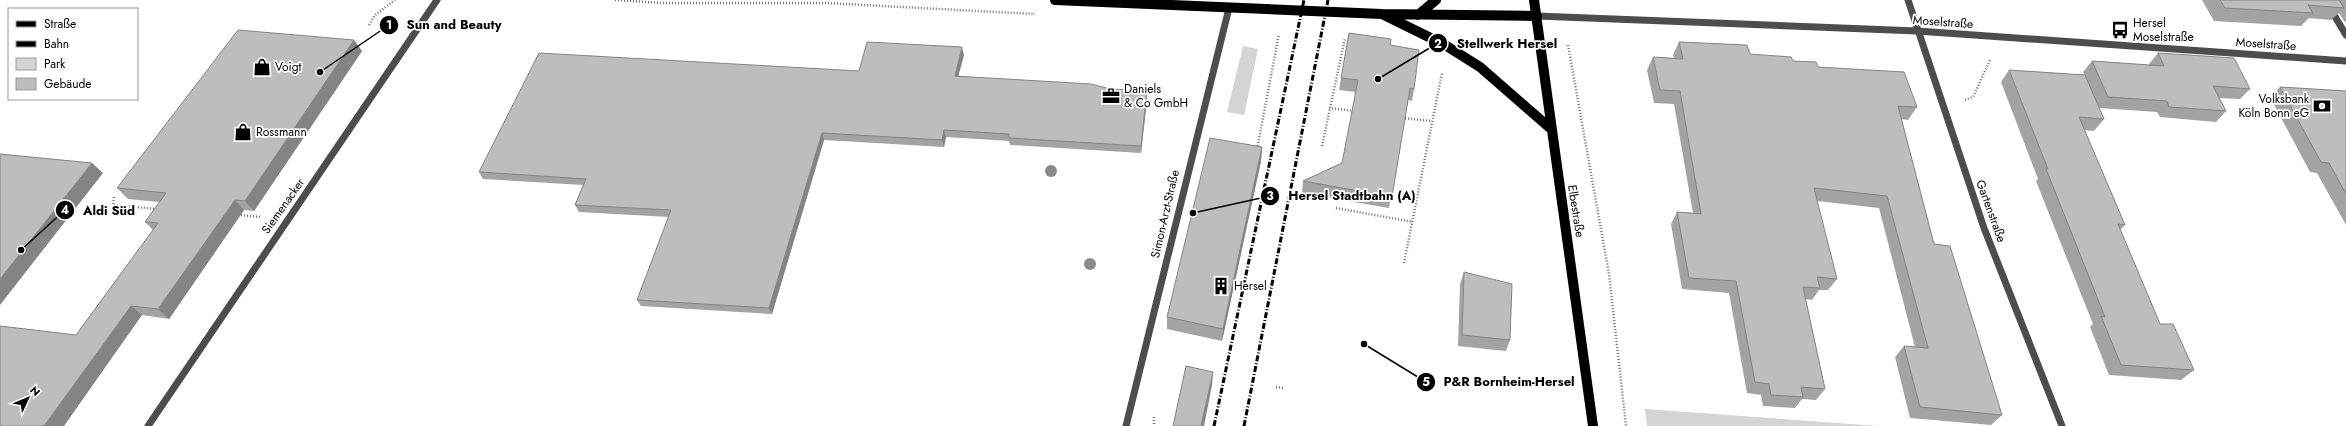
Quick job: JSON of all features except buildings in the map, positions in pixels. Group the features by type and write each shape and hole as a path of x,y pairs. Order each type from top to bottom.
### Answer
{"main road":[{"path":"1055,0 1382,14 1537,16"},
{"path":"1418,15 1436,0"},
{"name":"Elbestraße","path":"1534,0 1550,128 1593,426"},
{"path":"1382,14 1445,45 1480,67 1550,128"}],"street":[{"name":"Siemenacker","path":"148,426 437,0"},
{"name":"Gartenstraße","path":"1908,0 1917,31 1984,228 2062,426"},
{"path":"2326,0 2346,35"},
{"name":"Simon-Arzt-Straße","path":"1126,426 1229,8"},
{"name":"Moselstraße","path":"1537,16 1917,31 2346,61"}],"path":[{"path":"369,24 375,15 395,0"},
{"path":"615,0 662,3 826,4 1043,14"},
{"path":"1256,153 1279,33"},
{"path":"1322,146 1329,108 1346,36"},
{"path":"1943,108 1973,97 1991,58 1989,36"},
{"path":"1571,64 1609,274 1626,426"},
{"path":"1404,263 1431,121 1443,70"},
{"path":"1329,108 1360,112"},
{"path":"1399,117 1431,121"},
{"path":"114,198 113,205 160,209"},
{"path":"1336,208 1413,222"},
{"path":"232,215 287,219"},
{"path":"1276,387 1283,388"}],"green space":[{"path":"1243,46 1258,49 1244,115 1227,112"},
{"path":"1645,409 1878,426 1647,426"}],"railway":[{"path":"1214,426 1304,0"},
{"path":"1244,426 1328,0"}],"place":[{"name":"Hersel Moselstraße","path":"2120,30"},
{"name":"Voigt","path":"262,67"},
{"name":"Sun and Beauty","path":"320,72"},
{"name":"Stellwerk Hersel","path":"1378,79"},
{"name":"Daniels & Co GmbH","path":"1111,96"},
{"name":"Volksbank Köln Bonn eG","path":"2322,106"},
{"name":"Rossmann","path":"243,132"},
{"name":"Hersel Stadtbahn (A)","path":"1193,213"},
{"name":"Aldi Süd","path":"21,250"},
{"name":"Hersel","path":"1221,286"},
{"name":"P&R Bornheim-Hersel","path":"1364,344"}]}
